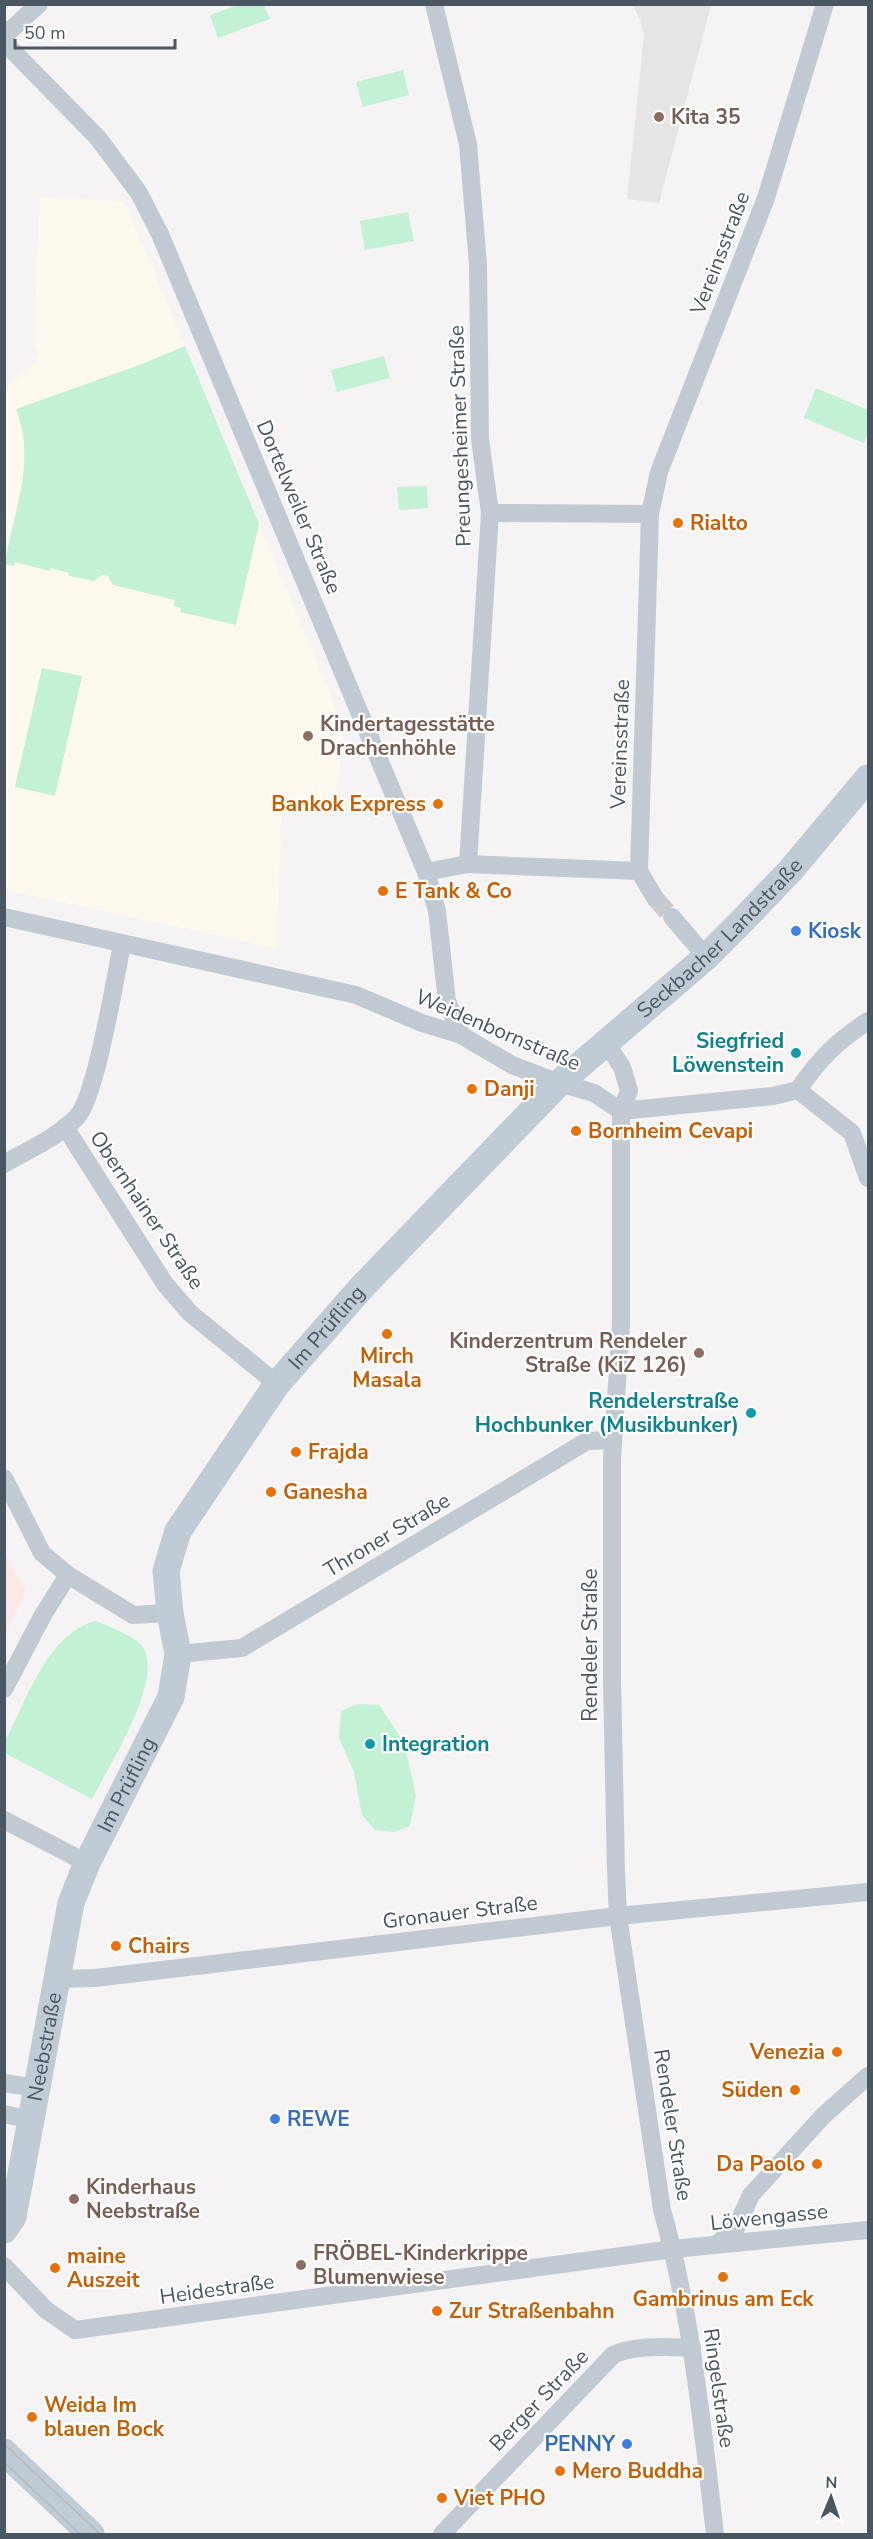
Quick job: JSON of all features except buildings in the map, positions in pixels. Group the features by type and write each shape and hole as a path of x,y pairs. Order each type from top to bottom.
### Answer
{"main road":[{"name":"Seckbacher Landstraße","path":"560,1083 706,957 790,871 868,778"},
{"name":"Im Prüfling","path":"87,1863 171,1697 178,1654 170,1613 166,1571 178,1531 277,1384 362,1287 560,1083"},
{"name":"Neebstraße","path":"4,2230 13,2217 71,1903 87,1863"},
{"path":"4,2452 91,2535"}],"street":[{"path":"4,36 39,4"},
{"name":"Preungesheimer Straße","path":"434,4 468,144 478,265 480,439 490,513 468,864"},
{"name":"Vereinsstraße","path":"639,871 650,514 658,472 766,198 825,4"},
{"name":"Dortelweiler Straße","path":"4,42 98,138 139,193 160,234 426,872 437,911 447,1001 461,1035"},
{"path":"490,513 650,514"},
{"path":"426,872 468,864 639,871 655,898"},
{"name":"Weidenbornstraße","path":"4,917 122,945 356,995 422,1023 461,1035 512,1065 594,1093 621,1111"},
{"path":"672,917 706,957"},
{"path":"4,1164 65,1127 79,1115 91,1091 122,945"},
{"path":"621,1111 773,1096 798,1090 815,1065 840,1040 868,1021"},
{"name":"Rendeler Straße","path":"606,1043 622,1067 629,1091 621,1111 621,1324 613,1440 612,1680 618,1916 662,2210 673,2249"},
{"path":"798,1090 862,1139 868,1178"},
{"name":"Obernhainer Straße","path":"65,1127 165,1284 190,1313 277,1384"},
{"name":"Throner Straße","path":"178,1654 242,1648 587,1441 613,1440"},
{"path":"4,1478 42,1553 68,1575 133,1615 170,1613"},
{"path":"4,1689 43,1615 68,1575"},
{"path":"4,1820 87,1863"},
{"name":"Gronauer Straße","path":"58,1979 95,1978 618,1916 868,1892"},
{"path":"717,2244 736,2228 751,2195 824,2115 868,2076"},
{"path":"4,2083 37,2088"},
{"path":"4,2114 31,2120"},
{"name":"Löwengasse","path":"673,2249 868,2230"},
{"name":"Heidestraße","path":"4,2266 46,2310 75,2330 673,2249"},
{"name":"Ringelstraße","path":"673,2249 692,2347 715,2535"},
{"name":"Berger Straße","path":"442,2535 613,2355 638,2349 692,2347"}],"shaded area":[{"name":"Kita 35","path":"633,5 711,5 659,203 627,199 644,36"},
{"path":"39,197 121,201 128,210 343,725 335,814 282,812 276,948 5,890 5,388 35,363 38,354 35,344"},
{"path":"5,1555 26,1591 4,1635"}],"green space":[{"path":"238,5 264,5 270,19 218,38 210,15"},
{"path":"403,70 409,95 363,107 356,82"},
{"path":"408,212 414,241 365,250 360,221"},
{"path":"185,346 259,524 236,625 180,612 181,608 174,606 175,600 113,585 108,576 102,575 94,581 69,576 69,573 51,568 50,571 15,562 14,566 5,564 24,468 22,429 16,409 142,364"},
{"path":"384,356 390,378 337,392 331,370"},
{"path":"816,388 868,410 868,432 864,443 804,418"},
{"path":"427,486 428,508 399,510 397,487"},
{"path":"42,668 82,676 55,796 15,787"},
{"path":"96,1621 138,1642 146,1655 147,1674 133,1719 92,1799 5,1753 4,1744 30,1690 51,1654 64,1639 79,1628"},
{"path":"357,1704 379,1705 404,1742 416,1795 410,1826 395,1832 375,1830 362,1815 354,1772 339,1738 341,1711"}],"tunnel":[{"path":"655,898 672,917"}],"tram line":[{"path":"4,2444 100,2534"},
{"path":"4,2462 80,2534"}],"place":[{"name":"Kita 35","path":"659,117"},
{"name":"Rialto","path":"678,523"},
{"name":"Kindertagesstätte Drachenhöhle","path":"308,736"},
{"name":"Bankok Express","path":"438,804"},
{"name":"E Tank & Co","path":"383,891"},
{"name":"Kiosk","path":"796,931"},
{"name":"Siegfried Löwenstein","path":"796,1053"},
{"name":"Danji","path":"472,1089"},
{"name":"Bornheim Cevapi","path":"576,1131"},
{"name":"Mirch Masala","path":"387,1334"},
{"name":"Kinderzentrum Rendeler Straße (KiZ 126)","path":"699,1353"},
{"name":"Rendelerstraße Hochbunker (Musikbunker)","path":"751,1413"},
{"name":"Frajda","path":"296,1452"},
{"name":"Ganesha","path":"271,1492"},
{"name":"Integration","path":"370,1744"},
{"name":"Chairs","path":"116,1946"},
{"name":"Venezia","path":"837,2052"},
{"name":"Süden","path":"795,2090"},
{"name":"REWE","path":"275,2119"},
{"name":"Da Paolo","path":"817,2164"},
{"name":"Kinderhaus Neebstraße","path":"74,2199"},
{"name":"FRÖBEL-Kinderkrippe Blumenwiese","path":"301,2265"},
{"name":"maine Auszeit","path":"55,2268"},
{"name":"Gambrinus am Eck","path":"723,2277"},
{"name":"Zur Straßenbahn","path":"437,2311"},
{"name":"Weida Im blauen Bock","path":"32,2417"},
{"name":"PENNY","path":"627,2444"},
{"name":"Mero Buddha","path":"560,2471"},
{"name":"Viet PHO","path":"442,2498"}]}
